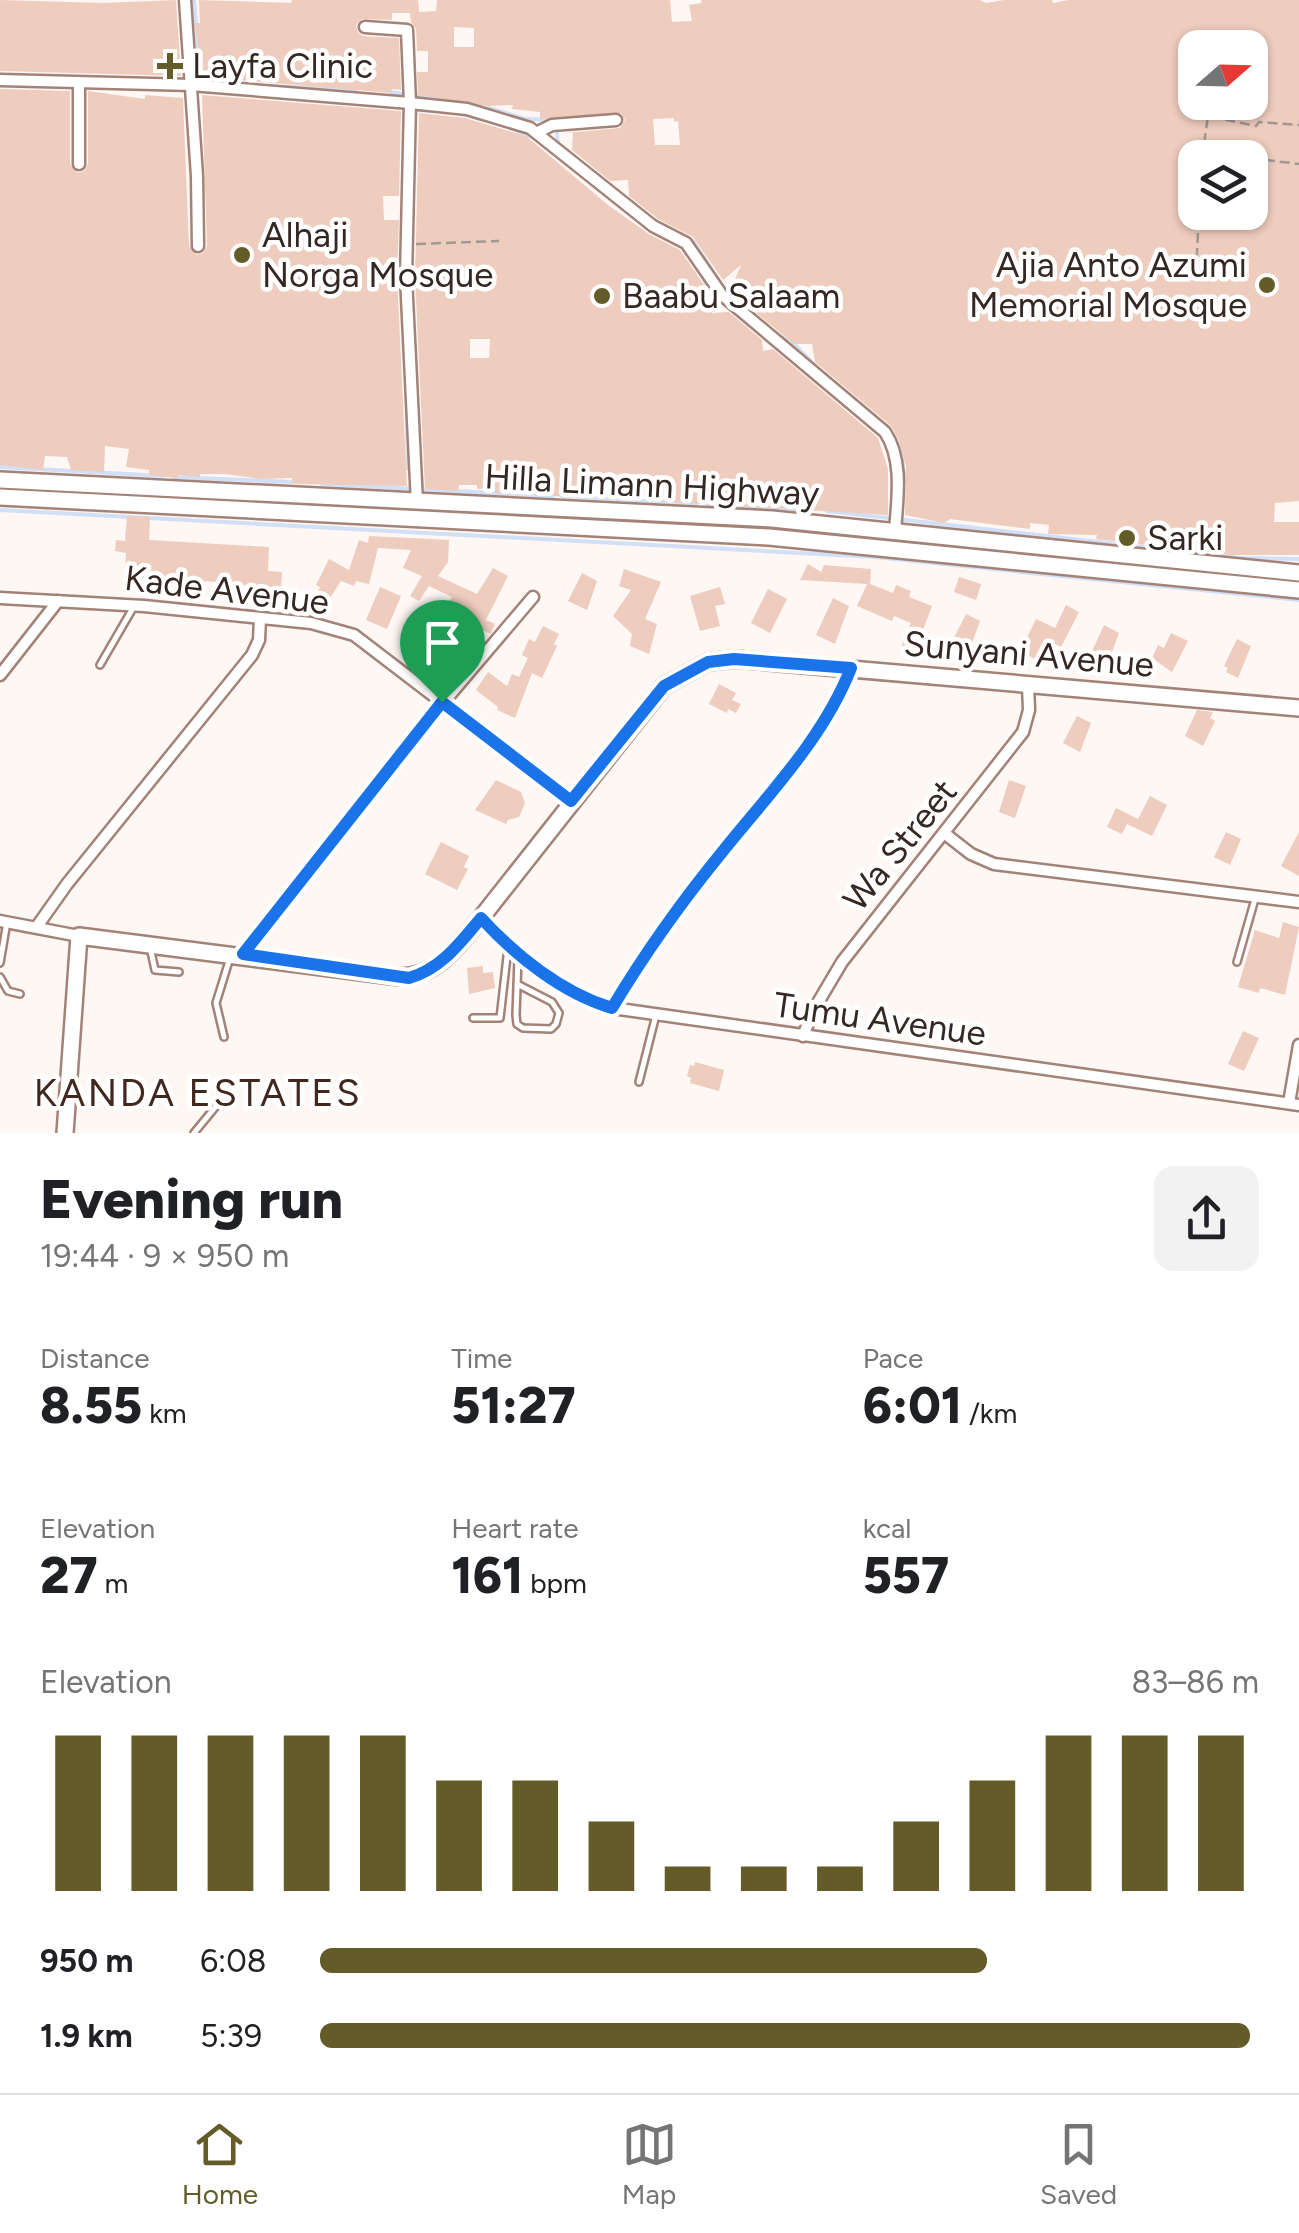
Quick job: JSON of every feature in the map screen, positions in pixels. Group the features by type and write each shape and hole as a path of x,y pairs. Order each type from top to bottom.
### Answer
{"main road":[{"name":"Hilla Limann Highway","path":"0,480 772,519 1299,573"},
{"name":"Hilla Limann Highway","path":"0,497 769,536 1299,590"},
{"name":"Sunyani Avenue","path":"80,936 409,978 433,968 481,918 664,686 708,662 734,659 851,668 1299,708"},
{"path":"65,1133 80,936"}],"street":[{"path":"185,0 198,176 198,246"},
{"path":"365,28 407,30 410,103 406,244 417,503"},
{"path":"0,80 191,85 410,103 467,109 538,132 653,226 686,242 722,295 884,432 895,452 898,484 894,532"},
{"path":"78,164 79,84"},
{"path":"538,132 552,124 616,120"},
{"path":"238,954 442,702 533,597"},
{"name":"Kade Avenue","path":"0,598 134,605 312,623 354,635 571,801"},
{"path":"0,675 58,601"},
{"path":"38,925 252,654 259,640 260,618"},
{"path":"612,1008 677,909 830,712 851,668"},
{"name":"Wa Street","path":"803,1036 842,962 1022,732 1029,710 1028,685"},
{"path":"944,833 970,854 994,864 1299,902"},
{"name":"Tumu Avenue","path":"481,918 513,951 579,994 612,1008 1294,1104"},
{"name":"Sunyani Avenue","path":"4,921 80,936"},
{"path":"1294,1104 1299,1045"}],"lane":[{"path":"100,665 134,605"},
{"path":"1237,962 1256,896"},
{"path":"0,963 4,921"},
{"path":"150,944 155,970 179,972"},
{"path":"513,951 518,1024 522,1028 551,1029 556,1024 557,1008 517,984"},
{"path":"473,1018 500,1018 513,951"},
{"path":"224,1037 216,997 238,954"},
{"path":"0,978 8,991 20,994"},
{"path":"639,1082 656,1015"},
{"path":"194,1133 226,1094"}],"path":[{"path":"1203,140 1208,116 1256,126 1259,122 1299,125"},
{"path":"1268,160 1299,164"},
{"path":"1196,273 1197,230"},
{"path":"406,244 499,241"}],"building":[{"path":"0,0 176,0 181,76 0,71"},
{"path":"199,0 418,0 419,12 436,11 437,0 670,0 672,22 692,21 689,5 702,3 701,0 1299,0 1299,501 1275,503 1274,522 1299,522 1299,555 1231,555 1096,539 1097,535 1048,534 1049,525 1030,523 1030,529 950,519 944,523 905,515 906,467 891,426 815,362 812,344 794,344 749,307 762,306 730,291 741,265 723,280 693,237 658,219 629,196 628,180 610,181 572,150 573,133 565,133 620,128 625,120 621,113 540,119 540,112 512,109 513,105 486,106 418,95 417,72 428,72 428,51 417,51 416,29 410,13 392,13 392,20 362,19 356,25 363,36 399,38 401,90 392,89 391,93 202,77 195,23 200,23","holes":["454,27 474,28 474,47 454,47","674,118 674,122 678,121 680,145 655,145 653,119"]},
{"path":"0,89 70,91 70,164 78,173 88,164 88,91 145,99 145,95 183,98 189,246 197,255 207,246 202,95 401,111 399,196 383,196 384,220 399,220 397,277 407,486 297,484 292,483 292,478 224,474 177,478 149,475 149,470 126,467 129,449 105,446 104,472 71,470 67,457 45,456 43,470 0,465"},
{"path":"419,113 465,118 526,136 608,205 680,250 709,292 691,308 712,307 712,313 729,312 762,340 763,351 773,349 878,438 888,469 888,515 671,502 671,497 636,496 635,474 594,476 594,498 495,493 495,488 477,489 477,485 459,485 458,491 425,489 415,277","holes":["470,339 490,339 489,358 470,358"]},
{"path":"127,516 150,517 149,540 269,547 268,571 282,572 281,589 205,581 172,583 125,575 126,553 115,551 116,540 125,541"},
{"path":"369,536 449,540 448,562 438,576 477,594 493,568 508,576 486,620 495,624 491,634 462,621 444,652 427,641 452,597 429,586 419,601 410,596 422,576 403,568 411,550 378,548 369,584 356,581 354,586 341,581 330,598 318,592 320,587 316,585 329,559 349,570 359,540 368,543"},
{"path":"808,564 821,572 824,565 871,569 870,584 893,593 896,585 911,591 909,597 932,606 915,651 902,646 911,623 894,616 892,621 857,606 867,584 800,580"},
{"path":"624,569 661,582 645,619 657,624 649,654 630,646 632,634 613,616 631,590 619,586"},
{"path":"582,573 597,581 587,610 568,601"},
{"path":"959,577 981,584 976,600 954,592"},
{"path":"380,587 401,596 387,629 366,620"},
{"path":"720,587 725,604 715,606 720,626 700,631 690,596"},
{"path":"768,589 787,599 770,633 751,623"},
{"path":"833,598 849,606 835,644 816,635"},
{"path":"1066,605 1079,612 1061,647 1048,640 1038,660 1020,652 1036,619 1055,628"},
{"path":"966,614 980,621 968,654 950,646"},
{"path":"1104,625 1119,633 1106,668 1088,660"},
{"path":"543,626 559,634 554,644 557,646 542,678 532,673 515,718 497,710 476,690 488,672 507,686 512,674 519,677 528,658 522,655 529,639 535,642"},
{"path":"1171,633 1188,641 1172,672 1152,658 1158,645 1164,648"},
{"path":"1237,639 1251,646 1238,678 1226,672 1228,668 1224,666"},
{"path":"719,684 736,693 732,700 741,704 736,713 709,704"},
{"path":"1197,710 1213,712 1210,718 1215,721 1203,746 1185,736"},
{"path":"1077,716 1091,723 1080,752 1063,743"},
{"path":"496,780 521,792 525,803 519,817 506,824 475,810"},
{"path":"1009,780 1026,786 1015,818 999,812"},
{"path":"1150,796 1167,805 1152,836 1127,824 1122,834 1107,827 1116,808 1138,819"},
{"path":"1226,832 1241,839 1230,865 1214,857"},
{"path":"1299,832 1299,876 1281,866"},
{"path":"441,842 469,856 464,867 468,869 457,890 425,874"},
{"path":"1283,922 1299,927 1285,995 1238,987 1255,930 1279,938"},
{"path":"483,966 483,973 493,972 495,988 469,994 467,968"},
{"path":"1243,1031 1259,1038 1244,1071 1228,1064"},
{"path":"695,1062 724,1070 719,1091 690,1083 687,1076"}],"waterway":[{"path":"194,0 201,83"},
{"path":"266,86 356,90"},
{"path":"391,92 476,104 525,119 558,120"},
{"path":"414,122 416,110 438,111"},
{"path":"453,112 500,124 539,140 601,191"},
{"path":"556,120 558,147"},
{"path":"631,215 648,227"},
{"path":"653,220 693,241 724,288 752,314"},
{"path":"700,270 713,293 746,321"},
{"path":"411,271 413,317"},
{"path":"775,333 797,347 817,368"},
{"path":"406,379 408,469"},
{"path":"832,381 886,426"},
{"path":"894,439 900,446 905,481 909,482"},
{"path":"419,451 422,490"},
{"path":"0,467 163,476"},
{"path":"626,470 631,500"},
{"path":"173,477 293,482"},
{"path":"322,484 553,496"},
{"path":"562,496 697,503"},
{"path":"707,504 812,510"},
{"path":"0,510 874,557 1299,600"},
{"path":"827,511 1240,558 1299,559"}],"place":[{"name":"Layfa Clinic","path":"170,66"},
{"name":"Alhaji Norga Mosque","path":"242,255"},
{"name":"Ajia Anto Azumi Memorial Mosque","path":"1267,285"},
{"name":"Baabu Salaam","path":"602,296"},
{"name":"Sarki","path":"1127,538"}],"district":[{"name":"KANDA ESTATES","path":"198,1093"}],"route":[{"path":"734,659 851,668 830,712 677,909 612,1008 579,994 508,948 481,918 433,968 409,978 243,954 442,702 571,801 664,686 686,672 708,662 734,659"}]}
